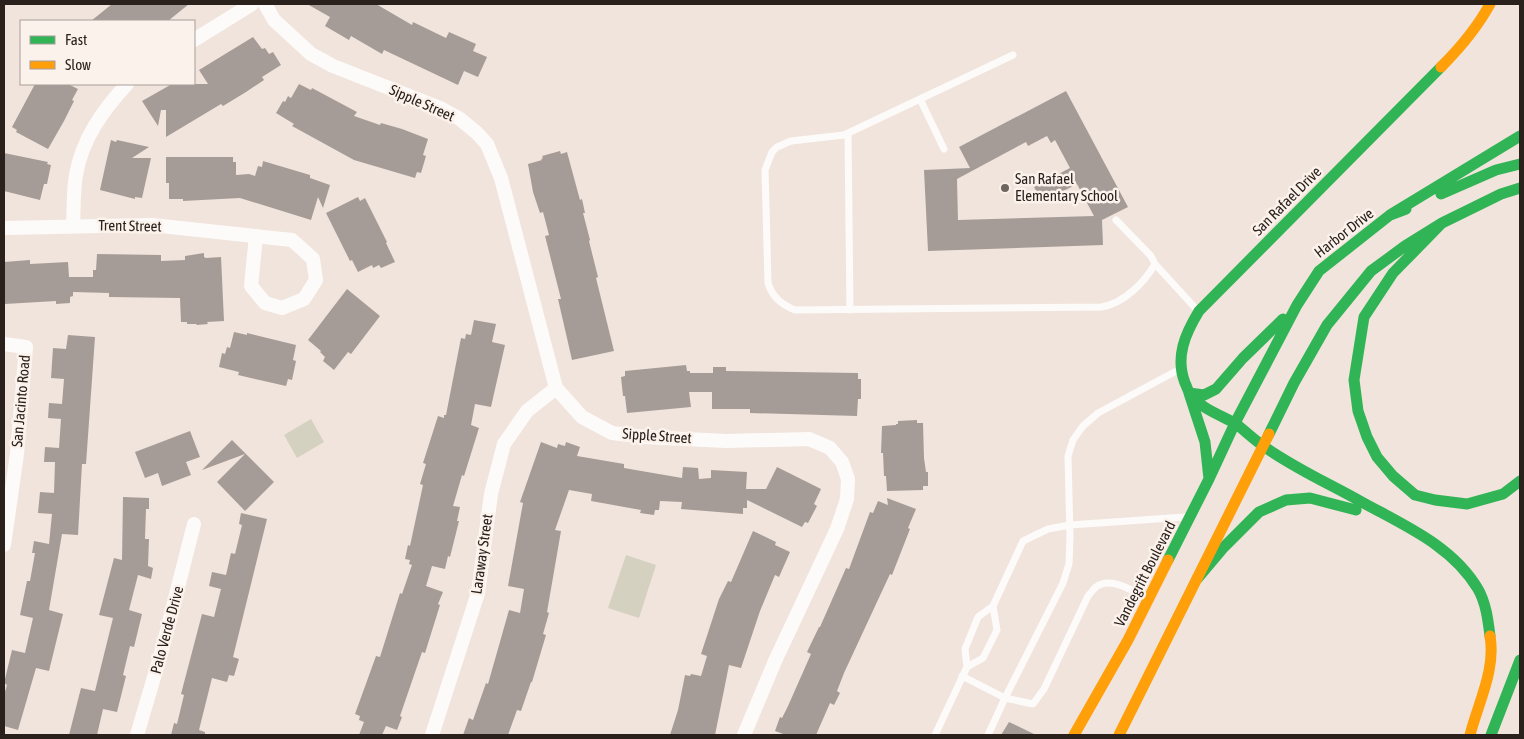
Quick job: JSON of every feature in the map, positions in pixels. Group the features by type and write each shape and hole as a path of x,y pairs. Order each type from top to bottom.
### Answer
{"main road":[{"name":"San Rafael Drive","path":"1210,479 1205,442 1180,369 1182,344 1189,326 1199,311 1462,47 1490,4"},
{"path":"1390,215 1520,136"},
{"name":"Harbor Drive","path":"1235,423 1297,305 1319,271 1390,215 1496,170 1520,164"},
{"path":"1119,735 1262,445 1327,325 1371,272 1405,246 1442,223 1501,194 1520,188"},
{"path":"1442,223 1393,273 1364,318 1354,380 1358,411 1367,437 1377,457 1393,476 1414,495 1467,504 1503,494 1520,481"},
{"path":"1189,393 1204,395 1216,389 1243,358 1297,305"},
{"path":"1189,393 1205,406 1235,423 1262,445 1420,534 1445,550 1460,565 1478,589 1487,613 1492,646 1486,684 1470,735"},
{"name":"Vandegrift Boulevard","path":"1074,735 1128,640 1210,479 1235,423"},
{"path":"1197,579 1224,547 1259,512 1286,500 1310,498 1399,522"},
{"path":"1491,735 1520,660"}],"street":[{"path":"195,39 252,4"},
{"name":"Sipple Street","path":"264,4 274,20 310,54 333,66 440,108 460,119 487,144 501,178 556,388 582,416 612,433 644,437 726,441 809,439 830,448 842,462 848,479 847,499 837,529 775,661 744,735"},
{"path":"73,226 76,175 85,143 111,101 126,85"},
{"name":"Trent Street","path":"4,228 152,225 256,236 292,240 313,259 316,280 304,299 282,308 273,306 265,304 251,286 256,236"},
{"name":"San Jacinto Road","path":"4,344 26,347 17,454 4,545"},
{"name":"Laraway Street","path":"432,735 478,593 491,494 504,444 527,410 556,388"},
{"name":"Palo Verde Drive","path":"138,735 194,524"}],"lane":[{"path":"1012,55 844,135 791,141 777,147 772,152 765,170 768,283 770,290 780,303 795,310 1110,306 1118,302 1149,274 1155,264"},
{"path":"920,99 944,149"},
{"path":"848,133 850,310"},
{"path":"1116,220 1151,256 1155,264 1199,311"},
{"path":"988,735 1063,583 1069,564 1068,456 1073,440 1083,426 1098,413 1180,369"},
{"path":"967,667 965,649 978,616 993,606 1023,541 1048,528 1190,517"},
{"path":"962,676 1005,698 1033,704 1044,689 1088,596 1096,587 1107,582 1122,586 1149,599"},
{"path":"935,735 967,667 984,658 997,630 993,606"}],"shaded area":[{"path":"311,419 324,442 297,458 284,435"},
{"path":"626,555 656,565 639,618 608,608"}],"building":[{"path":"112,4 189,4 169,20 92,20"},
{"path":"307,4 376,4 412,25 413,22 446,38 449,32 476,44 473,51 487,57 478,77 464,71 458,85 384,50 382,54 351,36 349,40 325,26 330,17"},
{"path":"253,37 262,49 265,48 269,54 273,52 281,65 262,77 264,80 246,92 223,106 221,104 166,137 166,110 161,110 158,126 142,101 170,85 208,84 199,70"},
{"path":"299,84 311,90 312,88 357,112 354,116 380,125 381,123 402,129 428,139 423,155 426,156 421,173 417,172 415,178 354,160 292,126 294,124 276,113 288,96 291,98"},
{"path":"34,85 70,85 78,89 64,121 48,149 16,132 17,130 12,127"},
{"path":"1066,91 1128,207 1102,220 1103,245 928,251 924,170 970,168 959,147","holes":["1047,136 1051,143 1055,140 1070,168 1034,187 1042,202 1077,184 1094,216 958,220 957,179 1026,142 1028,146"]},
{"path":"111,140 149,147 132,158 151,158 142,198 135,197 135,199 100,190"},
{"path":"560,151 561,154 567,152 580,200 582,199 585,213 583,213 598,277 596,278 614,351 572,360 558,299 561,299 545,236 549,235 543,212 540,213 533,192 528,164 542,160 542,156"},
{"path":"4,153 48,162 47,164 51,165 47,184 44,184 40,200 4,191"},
{"path":"166,157 233,157 233,162 236,162 236,175 249,174 255,176 258,166 262,167 263,161 310,175 310,178 330,185 323,208 318,197 311,220 240,198 183,201 183,199 169,199 169,183 166,183"},
{"path":"358,197 360,201 365,198 395,262 381,268 379,265 373,268 372,265 358,272 352,260 350,261 326,213"},
{"path":"204,253 206,258 221,257 224,321 207,322 208,324 197,325 181,322 180,298 109,297 109,293 73,292 73,296 70,297 70,303 56,304 56,301 5,304 4,262 30,260 30,264 68,262 69,277 93,277 93,270 96,270 97,254 161,255 161,261 185,260 185,256"},
{"path":"347,289 380,316 351,354 348,352 334,370 323,361 325,357 321,351 308,340"},
{"path":"474,320 496,324 492,342 505,345 491,407 475,404 471,425 479,428 453,506 460,507 457,521 459,521 450,557 448,556 445,569 432,566 426,586 443,592 438,604 440,605 425,653 422,652 397,730 386,726 382,735 359,735 364,722 359,720 360,716 355,714 376,656 380,657 400,593 402,594 412,565 409,564 410,560 405,559 408,545 410,546 423,485 420,484 426,464 423,463 438,416 444,418 444,415 446,415 461,338 465,339 466,334 471,335"},
{"path":"234,332 247,335 247,333 296,345 293,360 296,361 292,380 288,379 286,386 238,375 239,372 219,367 222,353 225,354 227,347 230,348"},
{"path":"68,335 95,337 86,464 82,464 78,535 62,534 49,610 63,614 49,671 36,668 18,730 4,726 4,695 7,685 4,683 12,650 25,653 33,618 20,615 27,581 30,581 35,553 32,553 34,541 49,544 52,514 38,513 40,492 54,493 55,462 44,462 45,447 59,448 61,419 48,418 49,403 62,404 64,379 51,378 53,348 66,349"},
{"path":"686,365 687,371 690,371 690,373 713,373 713,367 726,367 726,371 858,373 858,379 861,379 861,399 858,399 857,416 750,413 750,409 712,409 712,392 689,392 691,407 627,413 621,377 625,376 625,371"},
{"path":"917,420 917,423 923,423 924,458 926,472 928,472 928,486 923,486 923,490 887,491 883,453 881,453 882,426 896,425 898,421"},
{"path":"190,431 200,457 186,462 191,475 162,486 158,473 145,478 135,452"},
{"path":"232,440 274,482 245,511 217,482 245,454 202,470"},
{"path":"541,442 557,448 558,444 565,446 566,442 580,447 577,456 624,464 624,468 682,478 683,467 698,468 699,479 711,478 711,470 747,472 746,489 766,489 777,467 821,489 814,504 817,506 808,523 805,522 802,527 747,500 747,508 743,508 743,514 681,509 682,502 660,501 659,510 655,510 654,515 640,513 641,510 591,501 592,494 569,490 555,530 561,531 547,612 549,613 543,634 546,635 521,711 517,710 508,735 463,735 469,718 473,720 486,683 488,684 509,610 520,613 524,589 508,586 523,503 520,502"},
{"path":"123,497 149,498 149,509 146,509 145,539 149,539 148,566 153,568 151,579 138,575 129,610 142,614 134,647 130,646 123,675 126,676 117,712 103,709 97,735 69,735 81,688 95,691 113,618 99,615 114,558 122,560"},
{"path":"887,498 916,509 892,575 890,574 844,673 837,691 840,693 834,705 830,703 816,735 786,735 775,731 811,654 807,652 846,568 849,569 870,512 873,513 878,501 888,505"},
{"path":"241,513 267,519 233,657 239,659 234,676 229,675 227,682 212,678 199,730 205,732 205,735 171,735 174,723 177,724 184,695 181,694 202,614 214,617 221,589 209,586 212,572 226,575 231,553 235,554 242,525 239,524"},
{"path":"753,531 776,542 775,545 790,552 779,577 775,575 760,611 741,668 729,665 715,735 670,735 678,710 685,675 701,676 707,656 701,654 719,599 728,581 731,582"},
{"path":"1009,722 1036,735 1001,735"}],"traffic: fast":[{"path":"1235,423 1199,403 1190,394 1185,383 1182,373 1181,355 1186,337 1199,311 1441,67"},
{"path":"1390,215 1520,136"},
{"path":"1441,194 1496,170 1520,164"},
{"path":"1269,434 1294,383 1327,325 1371,271 1405,246 1442,223 1501,194 1520,188"},
{"path":"1168,560 1235,423 1297,305 1319,271 1390,215 1406,209"},
{"path":"1442,223 1393,273 1364,317 1354,380 1358,411 1367,437 1377,457 1393,476 1415,495 1435,500 1467,504 1503,494 1520,481"},
{"path":"1209,479 1205,442 1189,393 1204,395 1216,389 1243,358 1283,319"},
{"path":"1235,423 1258,442 1285,460 1409,528 1441,548 1455,560 1481,594 1490,636"},
{"path":"1197,579 1224,547 1259,512 1286,500 1310,498 1356,510"},
{"path":"1491,735 1520,660"}],"traffic: slow":[{"path":"1441,67 1468,37 1490,4"},
{"path":"1119,735 1269,434"},
{"path":"1074,735 1128,640 1168,560"},
{"path":"1470,735 1491,661 1490,636"}],"place":[{"name":"San Rafael Elementary School","path":"1005,188"}]}
